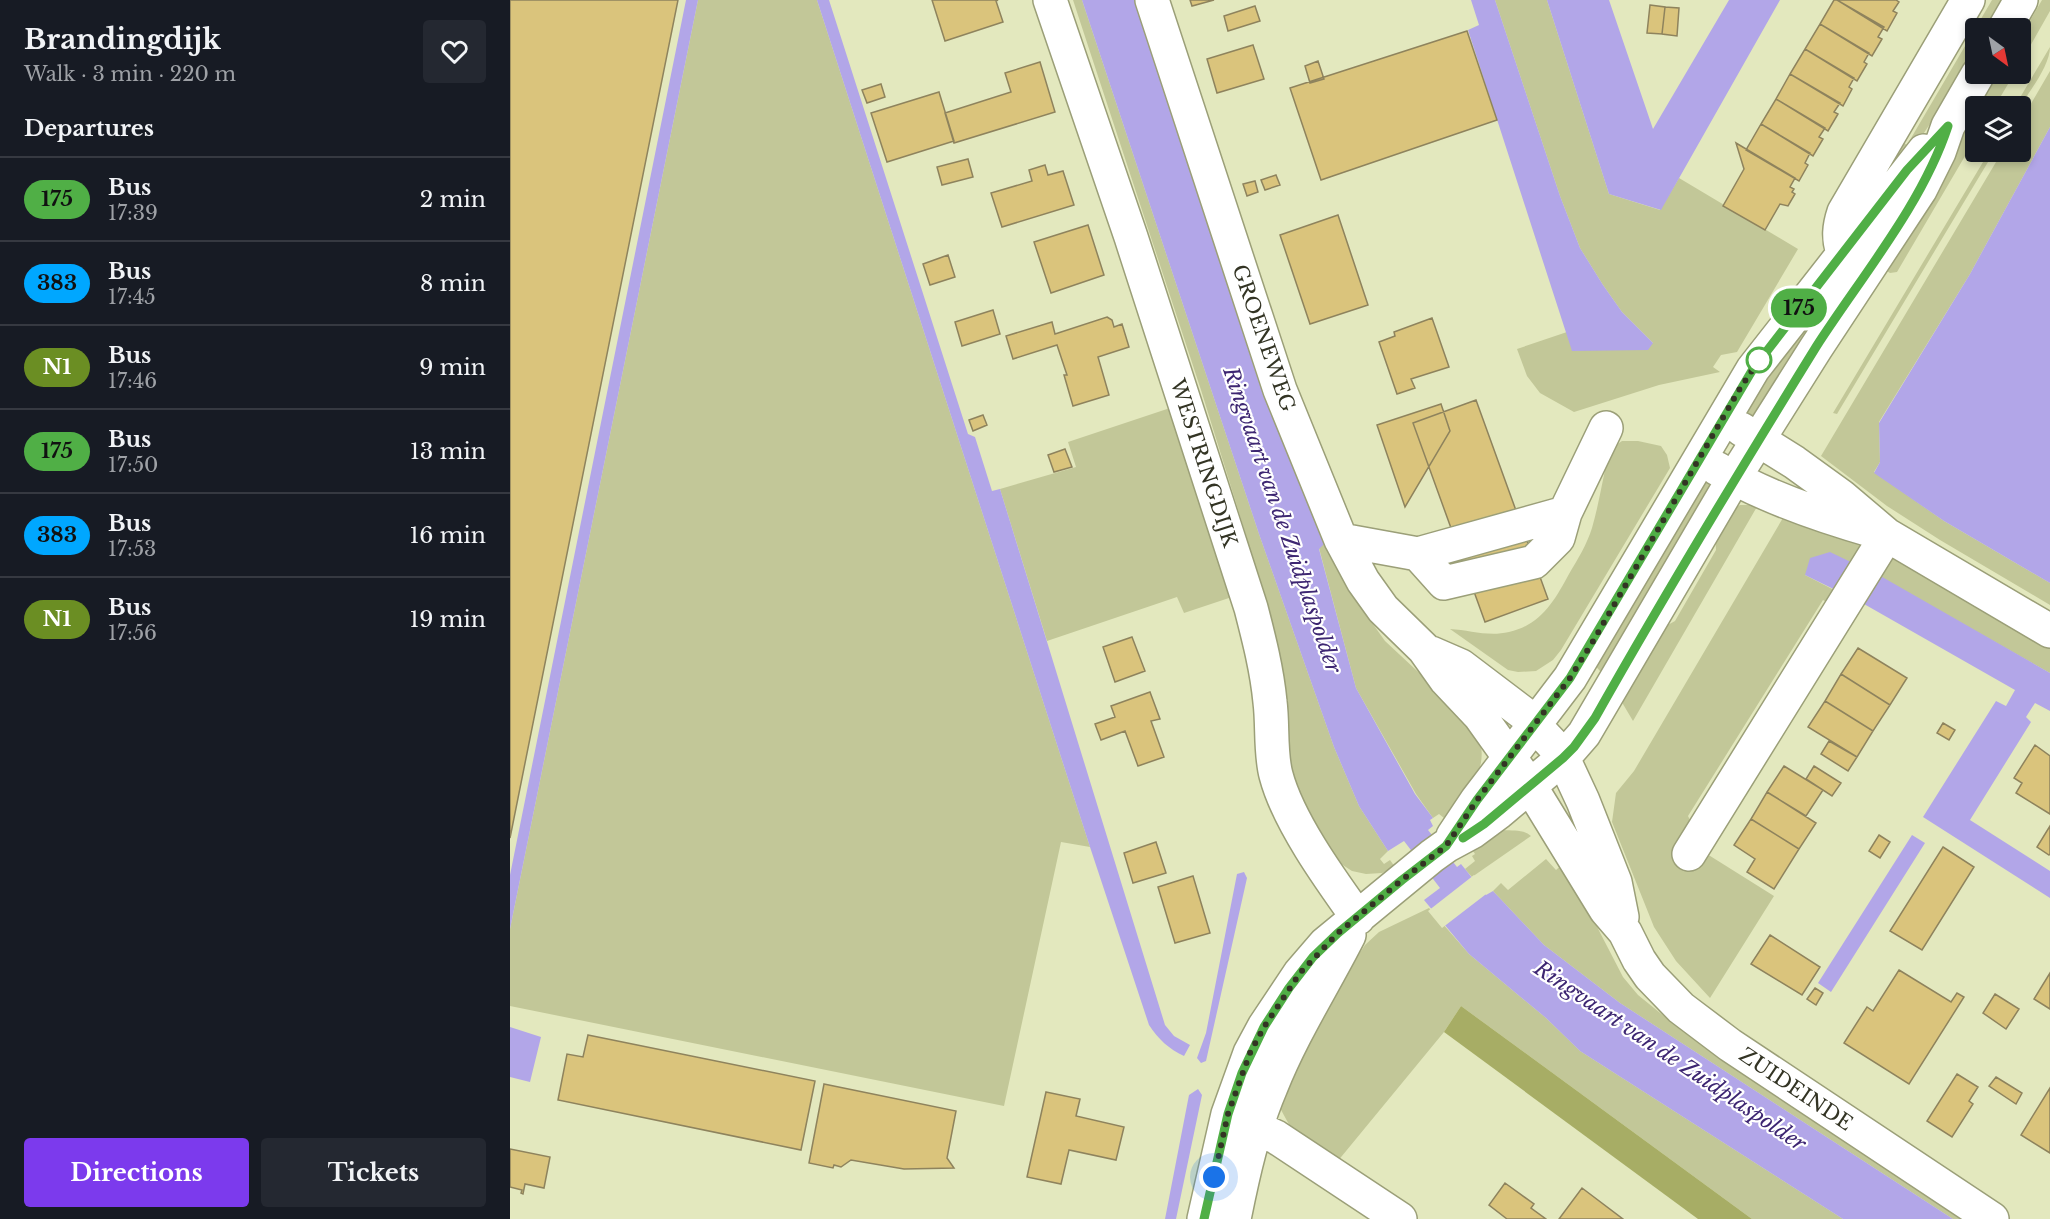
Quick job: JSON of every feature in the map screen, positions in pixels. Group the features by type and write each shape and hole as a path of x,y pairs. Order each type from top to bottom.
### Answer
{"street":[{"name":"WESTRINGDIJK","path":"1050,0 1131,237 1251,608 1264,658 1276,774 1288,808 1321,864 1358,918"},
{"name":"GROENEWEG","path":"1152,0 1280,390 1341,540 1363,581 1383,609 1424,649 1446,680 1480,716 1509,758"},
{"path":"1843,253 1839,226 1844,212 1968,0"},
{"path":"2010,18 2021,0"},
{"path":"1234,1219 1250,1053 1280,1003 1313,957 1338,933 1431,858 1484,824 1574,747 1595,718 1734,478 1920,190 1939,152 1948,126 1972,84"},
{"path":"1431,858 1570,678 1699,457 1765,352 1915,161 1948,126"},
{"path":"1722,419 1794,462 1840,496 1880,546"},
{"path":"1341,540 1418,554 1444,583 1534,562 1558,538 1565,513 1606,428"},
{"path":"1699,457 1734,478 1823,516 2050,631"},
{"path":"1689,854 1880,546"},
{"name":"GROENEWEG","path":"1424,649 1461,666 1523,713 1563,758"},
{"name":"ZUIDEINDE","path":"1509,758 1530,786 1606,910 1625,932 1639,960 1669,998 1702,1025 1992,1219"},
{"name":"ZUIDEINDE","path":"1563,758 1583,801 1615,882 1625,932"},
{"path":"1204,1219 1242,1121"},
{"path":"1242,1121 1276,1137 1400,1219"}],"green space":[{"path":"698,0 817,0 1090,847 1061,842 1004,1106 510,1006 510,929"},
{"path":"1073,0 1082,0 1259,534 1334,747 1359,806 1388,851 1380,859 1384,864 1390,860 1395,867 1382,873 1366,874 1352,871 1332,858 1286,768 1277,645 1201,390"},
{"path":"1135,0 1140,0 1340,565 1365,613 1385,641 1473,723 1479,737 1482,751 1478,775 1449,822 1439,814 1433,818 1416,794 1356,688 1319,548 1323,543 1258,379"},
{"path":"1495,0 1547,0 1609,194 1660,210 1679,178 1798,249 1737,352 1721,355 1713,367 1720,372 1659,385 1574,412 1540,393 1527,376 1517,349 1567,332 1573,351 1653,343 1622,312 1580,248 1560,196"},
{"path":"1992,0 2004,0 1993,18 1981,18"},
{"path":"2042,0 2050,0 2050,11 2031,44 2031,19"},
{"path":"1965,46 1965,67 1951,92 1914,148 1856,220 1896,138 1907,145"},
{"path":"2050,47 2047,62 2039,78 2027,96 2021,96 2028,84 2031,84 2031,79"},
{"path":"2050,71 2050,127 2031,162 2031,104"},
{"path":"1993,84 2008,84 2001,96 1985,96"},
{"path":"1965,129 1965,156 1897,272 1890,273 1880,267"},
{"path":"1983,162 1988,162 1837,414 1833,413"},
{"path":"1996,162 2031,162 1970,274 1879,422 1880,462 1874,472 1944,521 2050,583 2050,605 1887,506 1821,456"},
{"path":"1853,272 1758,420 1743,418 1766,364"},
{"path":"1173,407 1232,597 1184,613 1177,597 1047,641 1000,489 1076,467 1068,442"},
{"path":"1622,441 1638,441 1661,446 1667,455 1670,468 1553,660 1536,671 1508,670 1450,629 1486,634 1509,632 1530,624 1546,610 1588,540 1609,452"},
{"path":"1711,481 1715,485 1607,679 1592,662 1705,483"},
{"path":"1740,505 1758,505 1633,721 1620,699 1655,632 1675,621 1716,550 1715,528 1726,514"},
{"path":"1787,511 1862,541 1865,550 1856,564 1805,575 1838,592 1831,605 1823,600 1688,816 1692,824 1678,850 1701,865 1707,854 1774,896 1710,998 1676,961 1654,927 1612,822 1616,793 1634,771"},
{"path":"1895,555 2050,642 2050,673 1874,574 1883,560"},
{"path":"1503,830 1521,831 1531,836 1472,877 1465,869 1475,861 1472,856 1475,854 1471,848"},
{"path":"1546,859 1556,870 1564,863 1623,977 1638,995 1675,1025 1973,1219 1953,1219 1620,1003 1544,945 1493,891 1501,883 1508,890"},
{"path":"1429,908 1469,954 1546,1018 1580,1051 1843,1219 1752,1219 1461,1006 1444,1032 1337,1162 1292,1130 1280,1108 1280,1094 1338,985 1365,945 1379,932"},
{"path":"1461,1006 1752,1219 1698,1219 1444,1032"}],"water":[{"path":"686,0 698,0 510,929 510,875"},
{"path":"817,0 829,0 968,434 975,437 992,491 1000,489 1165,1025 1174,1036 1190,1045 1184,1056 1164,1043 1149,1025"},
{"name":"Ringvaart van de Zuidplaspolder","path":"1082,0 1135,0 1258,379 1324,544 1319,549 1356,688 1415,794 1433,818 1430,820 1433,826 1428,830 1457,867 1461,864 1486,895 1493,891 1544,945 1620,1003 1953,1219 1843,1219 1580,1051 1546,1018 1469,954 1424,900 1440,888 1404,841 1388,851 1359,806 1334,747 1259,534"},
{"path":"1471,0 1495,0 1560,196 1580,248 1622,312 1653,343 1648,350 1572,351 1468,30 1479,25"},
{"path":"1547,0 1609,0 1653,129 1729,0 1780,0 1661,210 1609,194"},
{"path":"2050,127 2050,583 1944,521 1874,473 1880,462 1879,423 1970,274"},
{"path":"1830,552 1884,578 2050,673 2050,711 2035,703 2026,717 2031,722 1970,820 2050,871 2050,898 1923,817 1996,701 2006,706 2015,690 1864,604 1805,575 1810,558"},
{"path":"1912,835 1925,843 1831,992 1818,983"},
{"path":"1244,872 1247,878 1206,1061 1201,1063 1197,1058 1206,1033 1237,874"},
{"path":"510,1027 541,1037 530,1082 510,1077"},
{"path":"1198,1089 1202,1095 1176,1219 1165,1219 1189,1095"}],"pier":[{"path":"1474,875 1487,891 1494,888 1442,928 1428,911"}],"building":[{"path":"510,0 678,0 510,838"},
{"path":"932,0 998,0 996,1 1003,22 945,41"},
{"path":"1190,0 1214,0 1192,6"},
{"path":"1834,0 1884,27 1878,37 1882,39 1872,56 1820,24"},
{"path":"1837,0 1896,0 1899,2 1893,11 1897,13 1887,31"},
{"path":"1650,5 1665,7 1662,34 1647,33"},
{"path":"1255,6 1260,21 1228,31 1224,16"},
{"path":"1665,7 1679,8 1677,36 1662,34"},
{"path":"1820,24 1869,53 1864,62 1867,64 1857,81 1805,49"},
{"path":"1467,31 1497,120 1321,180 1290,88"},
{"path":"1253,45 1264,79 1217,93 1207,59"},
{"path":"1805,49 1854,78 1849,87 1852,89 1843,106 1790,74"},
{"path":"1318,61 1324,79 1310,83 1305,66"},
{"path":"1040,62 1055,112 954,143 945,113 1011,92 1005,73"},
{"path":"1790,74 1840,103 1834,112 1838,114 1828,131 1776,99"},
{"path":"881,84 885,97 867,103 862,90"},
{"path":"939,92 954,141 887,162 871,113"},
{"path":"1776,99 1825,128 1819,137 1823,139 1813,156 1761,124"},
{"path":"1761,124 1810,153 1805,163 1808,165 1799,181 1746,150"},
{"path":"1736,143 1795,178 1790,187 1794,189 1792,192 1795,194 1788,206 1780,204 1765,230 1723,206 1744,169"},
{"path":"968,159 973,177 942,185 937,167"},
{"path":"1045,165 1048,175 1063,171 1074,205 1002,227 991,193 1032,181 1029,170"},
{"path":"1276,175 1280,185 1265,190 1261,180"},
{"path":"1255,181 1258,192 1247,196 1243,184"},
{"path":"1338,215 1368,305 1310,324 1280,235"},
{"path":"1088,225 1104,275 1051,293 1034,242"},
{"path":"948,255 955,277 930,285 923,264"},
{"path":"993,310 1000,334 962,346 955,322"},
{"path":"1107,317 1112,320 1114,327 1122,324 1129,347 1098,357 1109,395 1073,406 1064,375 1067,375 1057,345 1013,359 1006,336 1052,322 1055,334"},
{"path":"1432,318 1449,367 1411,379 1415,388 1397,394 1379,342 1395,336 1394,332"},
{"path":"1476,400 1548,599 1485,622 1413,423"},
{"path":"1441,404 1450,431 1405,507 1377,425"},
{"path":"983,415 987,425 973,431 969,420"},
{"path":"1065,449 1072,467 1054,472 1048,455"},
{"path":"1132,637 1145,671 1115,682 1103,647"},
{"path":"1858,648 1907,678 1890,705 1841,674"},
{"path":"1841,674 1890,705 1873,731 1825,701"},
{"path":"1150,692 1160,719 1151,721 1164,757 1138,766 1125,731 1101,740 1095,724 1115,717 1111,706"},
{"path":"1825,701 1873,731 1857,757 1808,727"},
{"path":"1943,723 1955,730 1949,740 1937,733"},
{"path":"1829,741 1857,757 1848,771 1821,754"},
{"path":"2035,745 2050,756 2050,814 2016,793 2022,783 2014,778"},
{"path":"1784,766 1823,790 1806,816 1767,792"},
{"path":"1814,766 1841,783 1832,796 1806,779"},
{"path":"1767,792 1816,823 1799,849 1751,819"},
{"path":"1751,819 1799,849 1774,889 1747,872 1755,859 1734,845"},
{"path":"2050,826 2050,854 2049,855 2037,847"},
{"path":"1879,835 1890,842 1880,858 1869,851"},
{"path":"1156,842 1166,873 1133,883 1124,853"},
{"path":"1943,847 1974,867 1922,950 1890,931"},
{"path":"1193,876 1210,933 1175,943 1158,887"},
{"path":"1770,935 1820,967 1802,995 1751,964"},
{"path":"1899,970 1951,1002 1957,993 1964,997 1909,1084 1844,1043 1867,1007 1873,1011"},
{"path":"2050,973 2050,1009 2034,999"},
{"path":"1815,988 1823,993 1816,1005 1807,999"},
{"path":"1995,994 2019,1009 2006,1029 1983,1013"},
{"path":"588,1035 815,1081 801,1150 558,1100 567,1054 583,1057"},
{"path":"1957,1074 1978,1087 1969,1101 1973,1104 1952,1137 1927,1121"},
{"path":"1996,1077 2022,1093 2016,1104 1989,1086"},
{"path":"824,1084 956,1111 947,1158 954,1168 904,1169 851,1160 841,1167 834,1165 833,1168 809,1163"},
{"path":"2050,1088 2050,1153 2021,1135"},
{"path":"1046,1092 1080,1099 1076,1116 1124,1127 1116,1160 1069,1150 1061,1184 1027,1177"},
{"path":"510,1149 550,1157 544,1188 525,1184 523,1194 522,1190 510,1187"},
{"path":"1505,1183 1534,1204 1531,1208 1546,1219 1507,1219 1489,1205"},
{"path":"1582,1188 1623,1219 1559,1219"}],"bus line":[{"name":"175","path":"1204,1219 1228,1114 1242,1073 1264,1027 1289,988 1325,944 1446,846 1477,800 1570,678 1753,369 1907,170 1948,126 1939,152 1920,190 1734,478 1595,718 1563,758 1484,824 1463,838"}],"route":[{"path":"1214,1177 1228,1114 1242,1073 1264,1027 1282,999 1300,973 1325,944 1446,846 1477,800 1570,678 1739,390 1759,360"}]}
